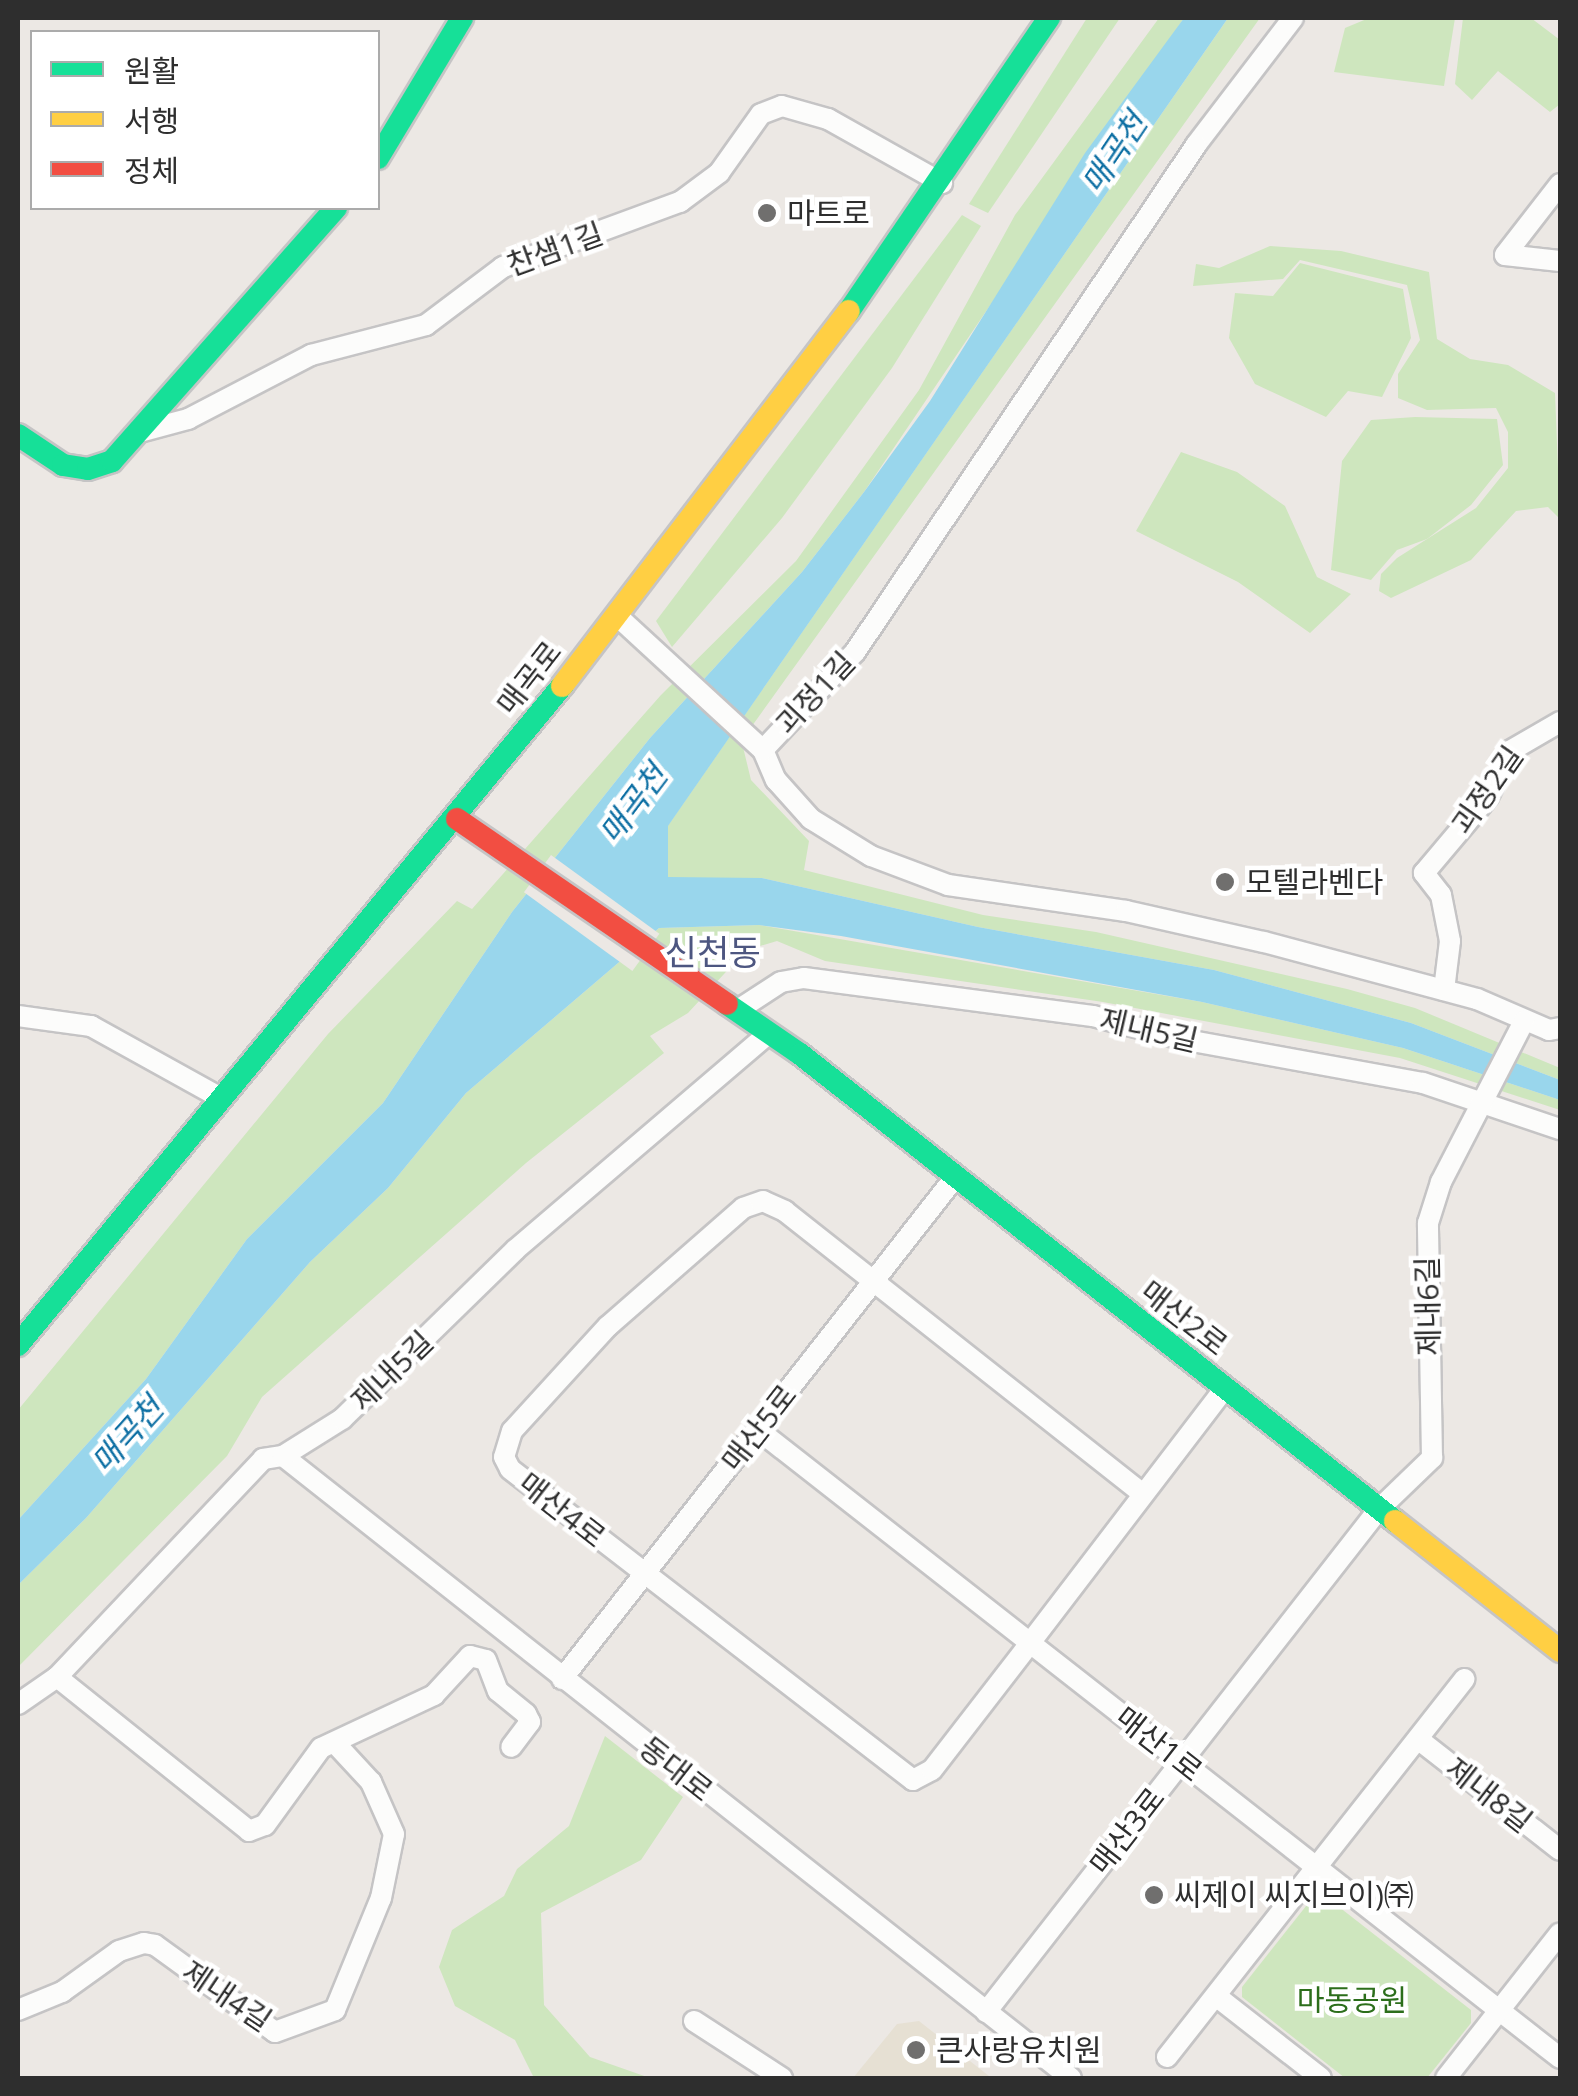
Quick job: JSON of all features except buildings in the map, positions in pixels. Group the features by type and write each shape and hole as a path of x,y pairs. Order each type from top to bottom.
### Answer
{"street":[{"path":"380,155 462,18"},
{"name":"매곡로","path":"18,1345 457,819 753,444 942,183 1049,18"},
{"name":"괴정1길","path":"1293,18 1196,145 854,652 763,750 776,780 810,818 871,856 948,885 1126,910 1444,990 1520,1030 1560,1028"},
{"name":"찬샘1길","path":"143,431 188,419 311,355 426,325 503,266 680,202 719,173 761,114 782,106 828,119 942,183"},
{"path":"1560,184 1505,255 1560,261"},
{"path":"21,444 63,466 88,469 112,461 143,431 334,210"},
{"path":"616,616 763,750"},
{"name":"괴정2길","path":"1444,990 1450,941 1441,895 1424,872 1488,796 1510,751 1560,722"},
{"name":"매산2로","path":"457,819 770,1032 1560,1651"},
{"name":"제내5길","path":"730,1005 781,982 804,978 1093,1016 1182,1039 1485,1098 1560,1129"},
{"path":"18,1016 91,1026 221,1098"},
{"name":"제내6길","path":"1379,1509 1432,1458 1428,1223 1440,1182 1520,1030"},
{"name":"제내5길","path":"18,1704 56,1677 263,1459 283,1456 342,1419 516,1250 770,1032"},
{"name":"매산5로","path":"562,1679 956,1176"},
{"name":"매산4로","path":"1143,1494 785,1210 752,1202 608,1326 512,1431 504,1457 510,1469 914,1780 932,1770 1030,1643 1224,1388"},
{"name":"매산1로","path":"758,1430 1560,2058"},
{"name":"동대로","path":"283,1456 1071,2078"},
{"name":"매산3로","path":"986,2012 1379,1509"},
{"path":"56,1677 249,1832 265,1825 307,1760 334,1742 424,1701 476,1656 490,1666 498,1691 530,1722 511,1747"},
{"name":"제내8길","path":"1167,2058 1464,1679"},
{"name":"제내8길","path":"1418,1739 1560,1850"},
{"name":"제내4길","path":"18,2010 62,1992 119,1951 144,1944 156,1945 275,2032 335,2010 382,1898 394,1834 372,1782 334,1742"},
{"path":"1446,2078 1560,1934"},
{"path":"1216,1996 1321,2078"},
{"path":"694,2022 782,2078"}],"shaded area":[{"name":"큰사랑유치원","path":"919,2021 988,2078 853,2078 897,2024"}],"green space":[{"path":"1087,18 1120,18 988,213 969,204"},
{"path":"1159,18 1184,18 864,492 802,572 650,738 512,912 383,1103 247,1239 146,1379 18,1520 18,1410 328,1034 457,901 472,909 661,695 796,561 919,390 1015,215"},
{"path":"1228,18 1260,18 752,726 743,747 751,780 809,841 804,870 983,915 1096,932 1347,989 1415,1008 1560,1068 1560,1080 1411,1023 1214,970 978,927 762,878 668,878 667,827"},
{"path":"1369,18 1455,18 1444,86 1334,72 1345,28"},
{"path":"1463,18 1531,18 1560,40 1560,104 1550,112 1498,71 1472,100 1455,84"},
{"path":"962,215 981,226 892,368 782,518 672,647 656,621"},
{"path":"1270,246 1341,251 1429,272 1437,339 1470,359 1508,365 1555,393 1560,519 1548,507 1516,511 1471,560 1391,598 1379,591 1381,574 1397,558 1476,508 1508,468 1508,432 1496,408 1427,410 1398,398 1398,374 1420,340 1407,285 1300,260 1283,279 1193,286 1196,264 1219,268"},
{"path":"1300,263 1403,289 1411,338 1382,397 1348,391 1326,417 1255,384 1229,338 1235,293 1273,296"},
{"path":"1497,419 1503,465 1471,505 1427,539 1397,550 1371,580 1331,570 1342,461 1371,420"},
{"path":"1181,452 1237,472 1285,506 1317,577 1351,594 1310,633 1238,582 1136,531"},
{"path":"759,925 1202,1002 1403,1048 1560,1100 1560,1110 1400,1058 1103,1002 825,961 777,941 760,946 736,961 688,1013 650,1036 664,1053 526,1163 262,1397 227,1456 18,1667 18,1585 86,1518 310,1262 388,1188 466,1093 659,928"},
{"path":"605,1736 683,1797 641,1860 541,1913 544,2005 590,2057 650,2078 534,2078 515,2040 455,2006 439,1967 452,1930 504,1896 517,1869 569,1826"},
{"name":"마동공원","path":"1314,1896 1325,1896 1471,2010 1471,2023 1427,2078 1345,2078 1242,1997 1242,1987"}],"water":[{"name":"매곡천","path":"1184,18 1228,18 668,826 668,877 762,878 978,927 1214,970 1411,1023 1560,1080 1560,1100 1403,1048 1202,1002 841,936 759,925 659,928 466,1093 388,1188 310,1262 86,1518 18,1585 18,1520 146,1379 247,1239 383,1103 512,912 650,738 802,572 930,401 1085,153"}],"pier":[{"path":"551,855 659,934 632,971 524,892"}],"traffic: fast":[{"path":"380,155 462,18"},
{"path":"849,311 1049,18"},
{"path":"18,435 63,465 88,469 112,461 334,210"},
{"path":"18,1345 562,686"},
{"path":"727,1004 800,1054 1395,1521"}],"traffic: slow":[{"path":"562,686 849,311"},
{"path":"1395,1521 1560,1651"}],"traffic: jam":[{"path":"457,819 727,1004"}],"place":[{"name":"마트로","path":"767,213"},
{"name":"모텔라벤다","path":"1225,882"},
{"name":"씨제이 씨지브이)㈜","path":"1154,1895"},
{"name":"큰사랑유치원","path":"916,2050"}],"district":[{"name":"신천동","path":"713,952"}]}
